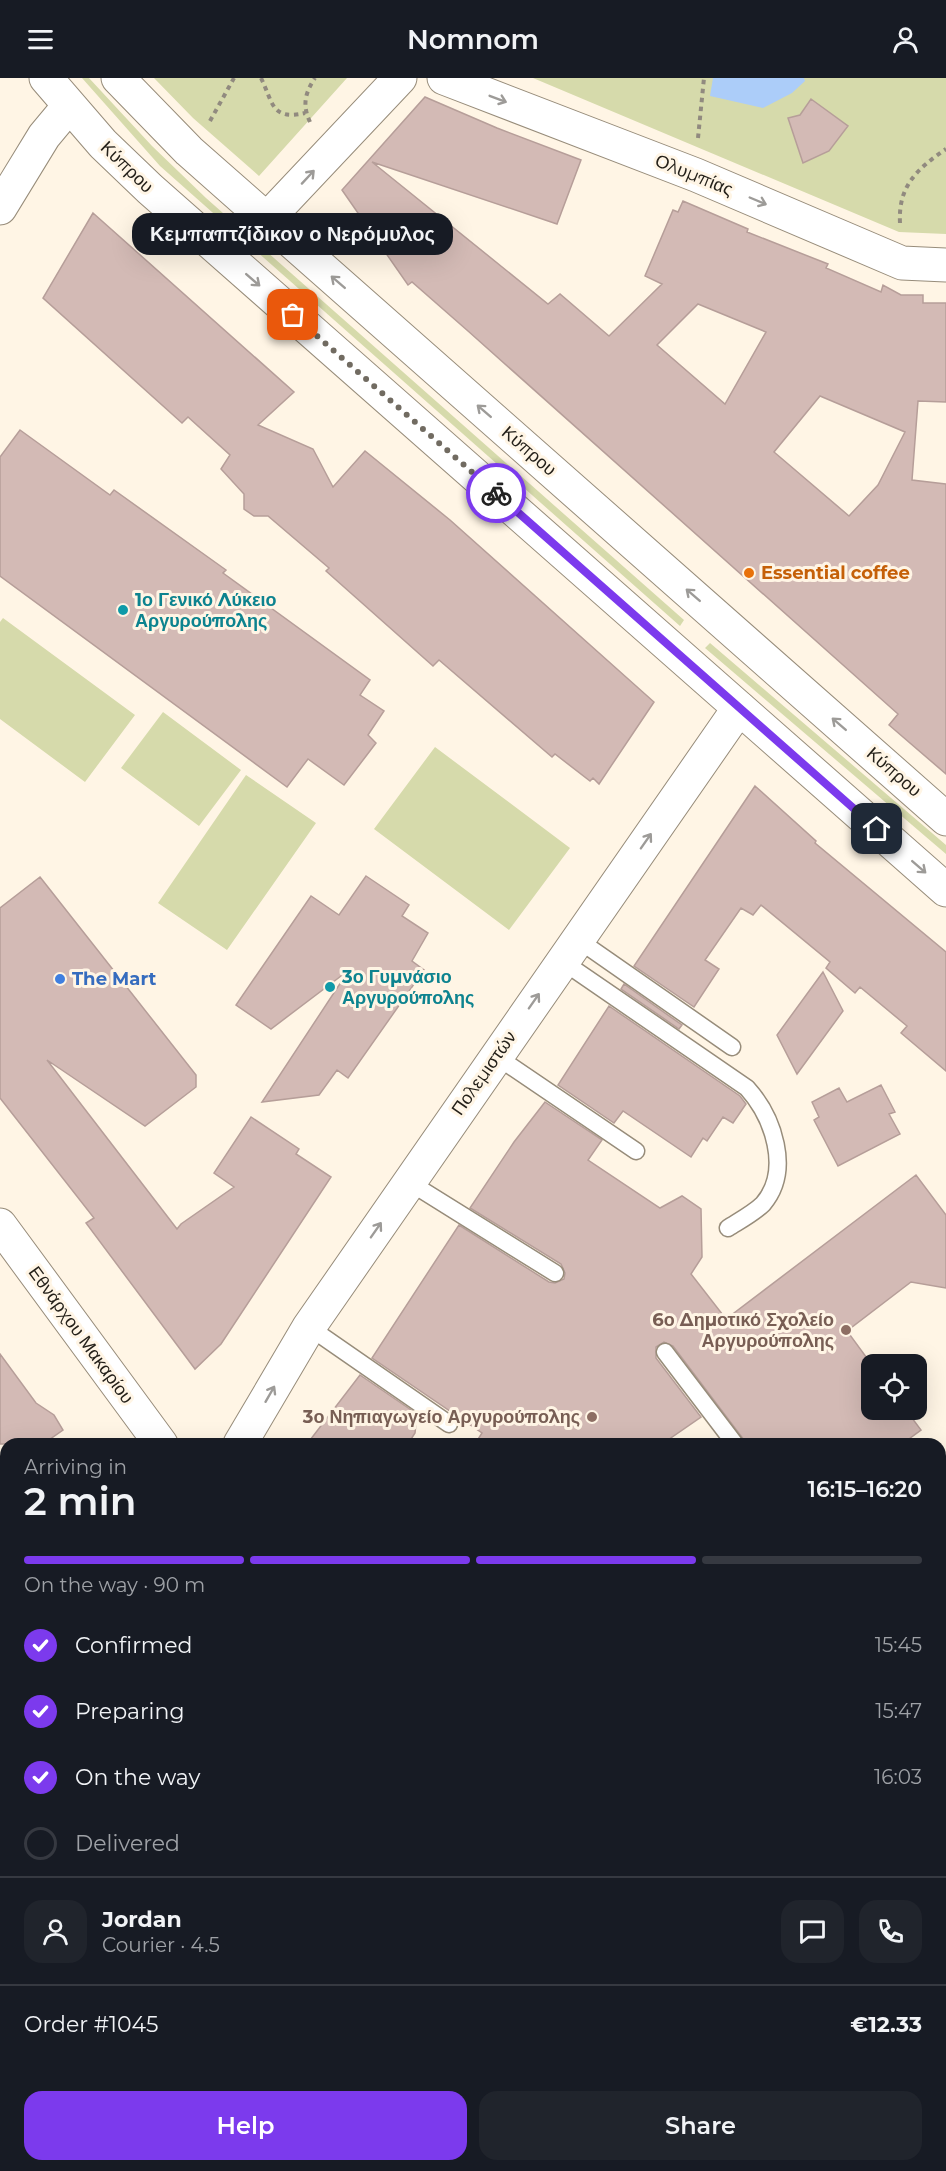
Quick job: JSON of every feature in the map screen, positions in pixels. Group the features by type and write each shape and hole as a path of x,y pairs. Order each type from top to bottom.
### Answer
{"main road":[{"name":"Κύπρου","path":"46,78 103,144 159,197 946,890"},
{"name":"Κύπρου","path":"118,78 189,151 946,819"},
{"path":"267,219 400,78"},
{"name":"Ολυμπίας","path":"444,78 696,175 902,263 946,265"},
{"path":"0,208 44,136 69,106"},
{"name":"Πολεμιστών","path":"244,1438 309,1327 739,708"},
{"name":"Εθνάρχου Μακαρίου","path":"0,1225 157,1438"}],"lane":[{"path":"569,950 732,1047"},
{"path":"569,950 747,1088 761,1105 774,1137 778,1163 775,1182 762,1204 728,1228"},
{"path":"496,1056 636,1151"},
{"path":"409,1182 555,1273"},
{"path":"309,1327 449,1424"},
{"path":"665,1352 730,1438"}],"path":[{"path":"189,151 219,109 234,78"},
{"path":"261,78 269,100 277,110 285,114 305,113"},
{"path":"696,175 700,105 705,78"},
{"path":"902,263 899,205 910,178 946,149"}],"green space":[{"path":"82,78 89,78 152,146 206,198 684,620 680,626 160,166"},
{"path":"154,78 347,78 259,176 193,118"},
{"path":"533,78 946,78 946,234 899,232"},
{"path":"3,618 135,715 85,782 0,719 0,622"},
{"path":"710,643 946,845 946,854 705,648"},
{"path":"163,712 241,770 199,826 121,768"},
{"path":"435,747 570,848 509,930 374,829"},
{"path":"246,775 316,823 227,950 158,903"}],"water":[{"path":"713,78 804,78 805,81 792,93 763,108 710,96"}],"building":[{"path":"425,97 581,160 557,224 372,162 548,304 560,294 609,336 662,284 645,276 673,210 678,212 683,201 748,229 747,232 828,264 826,268 881,292 883,285 901,295 923,295 923,303 946,303 946,402 918,401 912,480 946,484 946,774 889,725 898,714 468,331 412,282 408,285 342,190","holes":["698,304 766,332 725,404 657,345","820,396 905,432 878,485 849,516 774,452"]},
{"path":"811,99 848,126 829,151 803,163 788,118 800,115"},
{"path":"93,213 294,392 258,425 313,449 333,487 365,451 450,520 654,702 599,784 593,778 590,781 555,754 552,757 439,660 433,666 326,571 329,568 268,516 254,516 244,509 244,494 221,469 230,455 188,417 182,423 43,298"},
{"name":"1ο Γενικό Λύκειο Αργυρούπολης","path":"20,430 110,495 114,490 226,570 223,573 370,680 360,695 384,711 368,735 376,743 344,785 308,759 287,787 0,576 0,457"},
{"path":"755,786 816,841 815,843 946,952 946,1071 901,1033 907,1026 860,987 855,993 826,968 830,962 761,905 753,915 741,908 705,960 719,969 694,1007 634,966"},
{"name":"3ο Γυμνάσιο Αργυρούπολης","path":"366,876 409,905 402,916 428,933 412,961 424,970 348,1078 337,1070 319,1095 262,1102 349,970 271,1029 236,1005 311,896 339,915"},
{"path":"40,877 196,1075 196,1087 145,1126 47,1060 177,1229 234,1187 214,1173 251,1117 299,1149 296,1154 331,1177 221,1344 195,1369 86,1223 94,1218 0,1098 0,908"},
{"path":"823,972 843,1011 797,1074 777,1035"},
{"path":"624,984 682,1025 679,1029 621,989"},
{"path":"609,1006 740,1096 746,1104 733,1123 723,1117 707,1141 703,1138 691,1157 623,1111 614,1123 558,1085"},
{"path":"881,1085 895,1112 889,1114 900,1134 838,1166 814,1120 819,1117 812,1102 839,1088 847,1102"},
{"path":"545,1102 602,1140 588,1160 660,1208 682,1196 701,1209 702,1257 691,1274 726,1319 916,1175 946,1215 946,1288 911,1282 847,1331 864,1354 861,1354 861,1420 914,1420 921,1430 910,1438 742,1438 673,1346 664,1342 656,1347 656,1358 701,1417 671,1438 479,1438 482,1433 372,1358 459,1225 549,1282 555,1283 564,1279 565,1273 561,1264 470,1208 514,1142"},
{"path":"0,1354 36,1403 54,1415 63,1430 52,1438 0,1438"},
{"path":"360,1375 417,1414 415,1433 412,1438 312,1438"}],"way so far":[{"path":"293,315 496,493"}],"place":[{"name":"Κεμπαπτζίδικον ο Νερόμυλος","path":"293,315"},
{"name":"Essential coffee","path":"749,573"},
{"name":"1ο Γενικό Λύκειο Αργυρούπολης","path":"123,610"},
{"name":"The Mart","path":"60,979"},
{"name":"3ο Γυμνάσιο Αργυρούπολης","path":"330,987"},
{"name":"6ο Δημοτικό Σχολείο Αργυρούπολης","path":"846,1330"},
{"name":"3ο Νηπιαγωγείο Αργυρούπολης","path":"592,1417"}],"route":[{"path":"496,493 877,829"}]}
